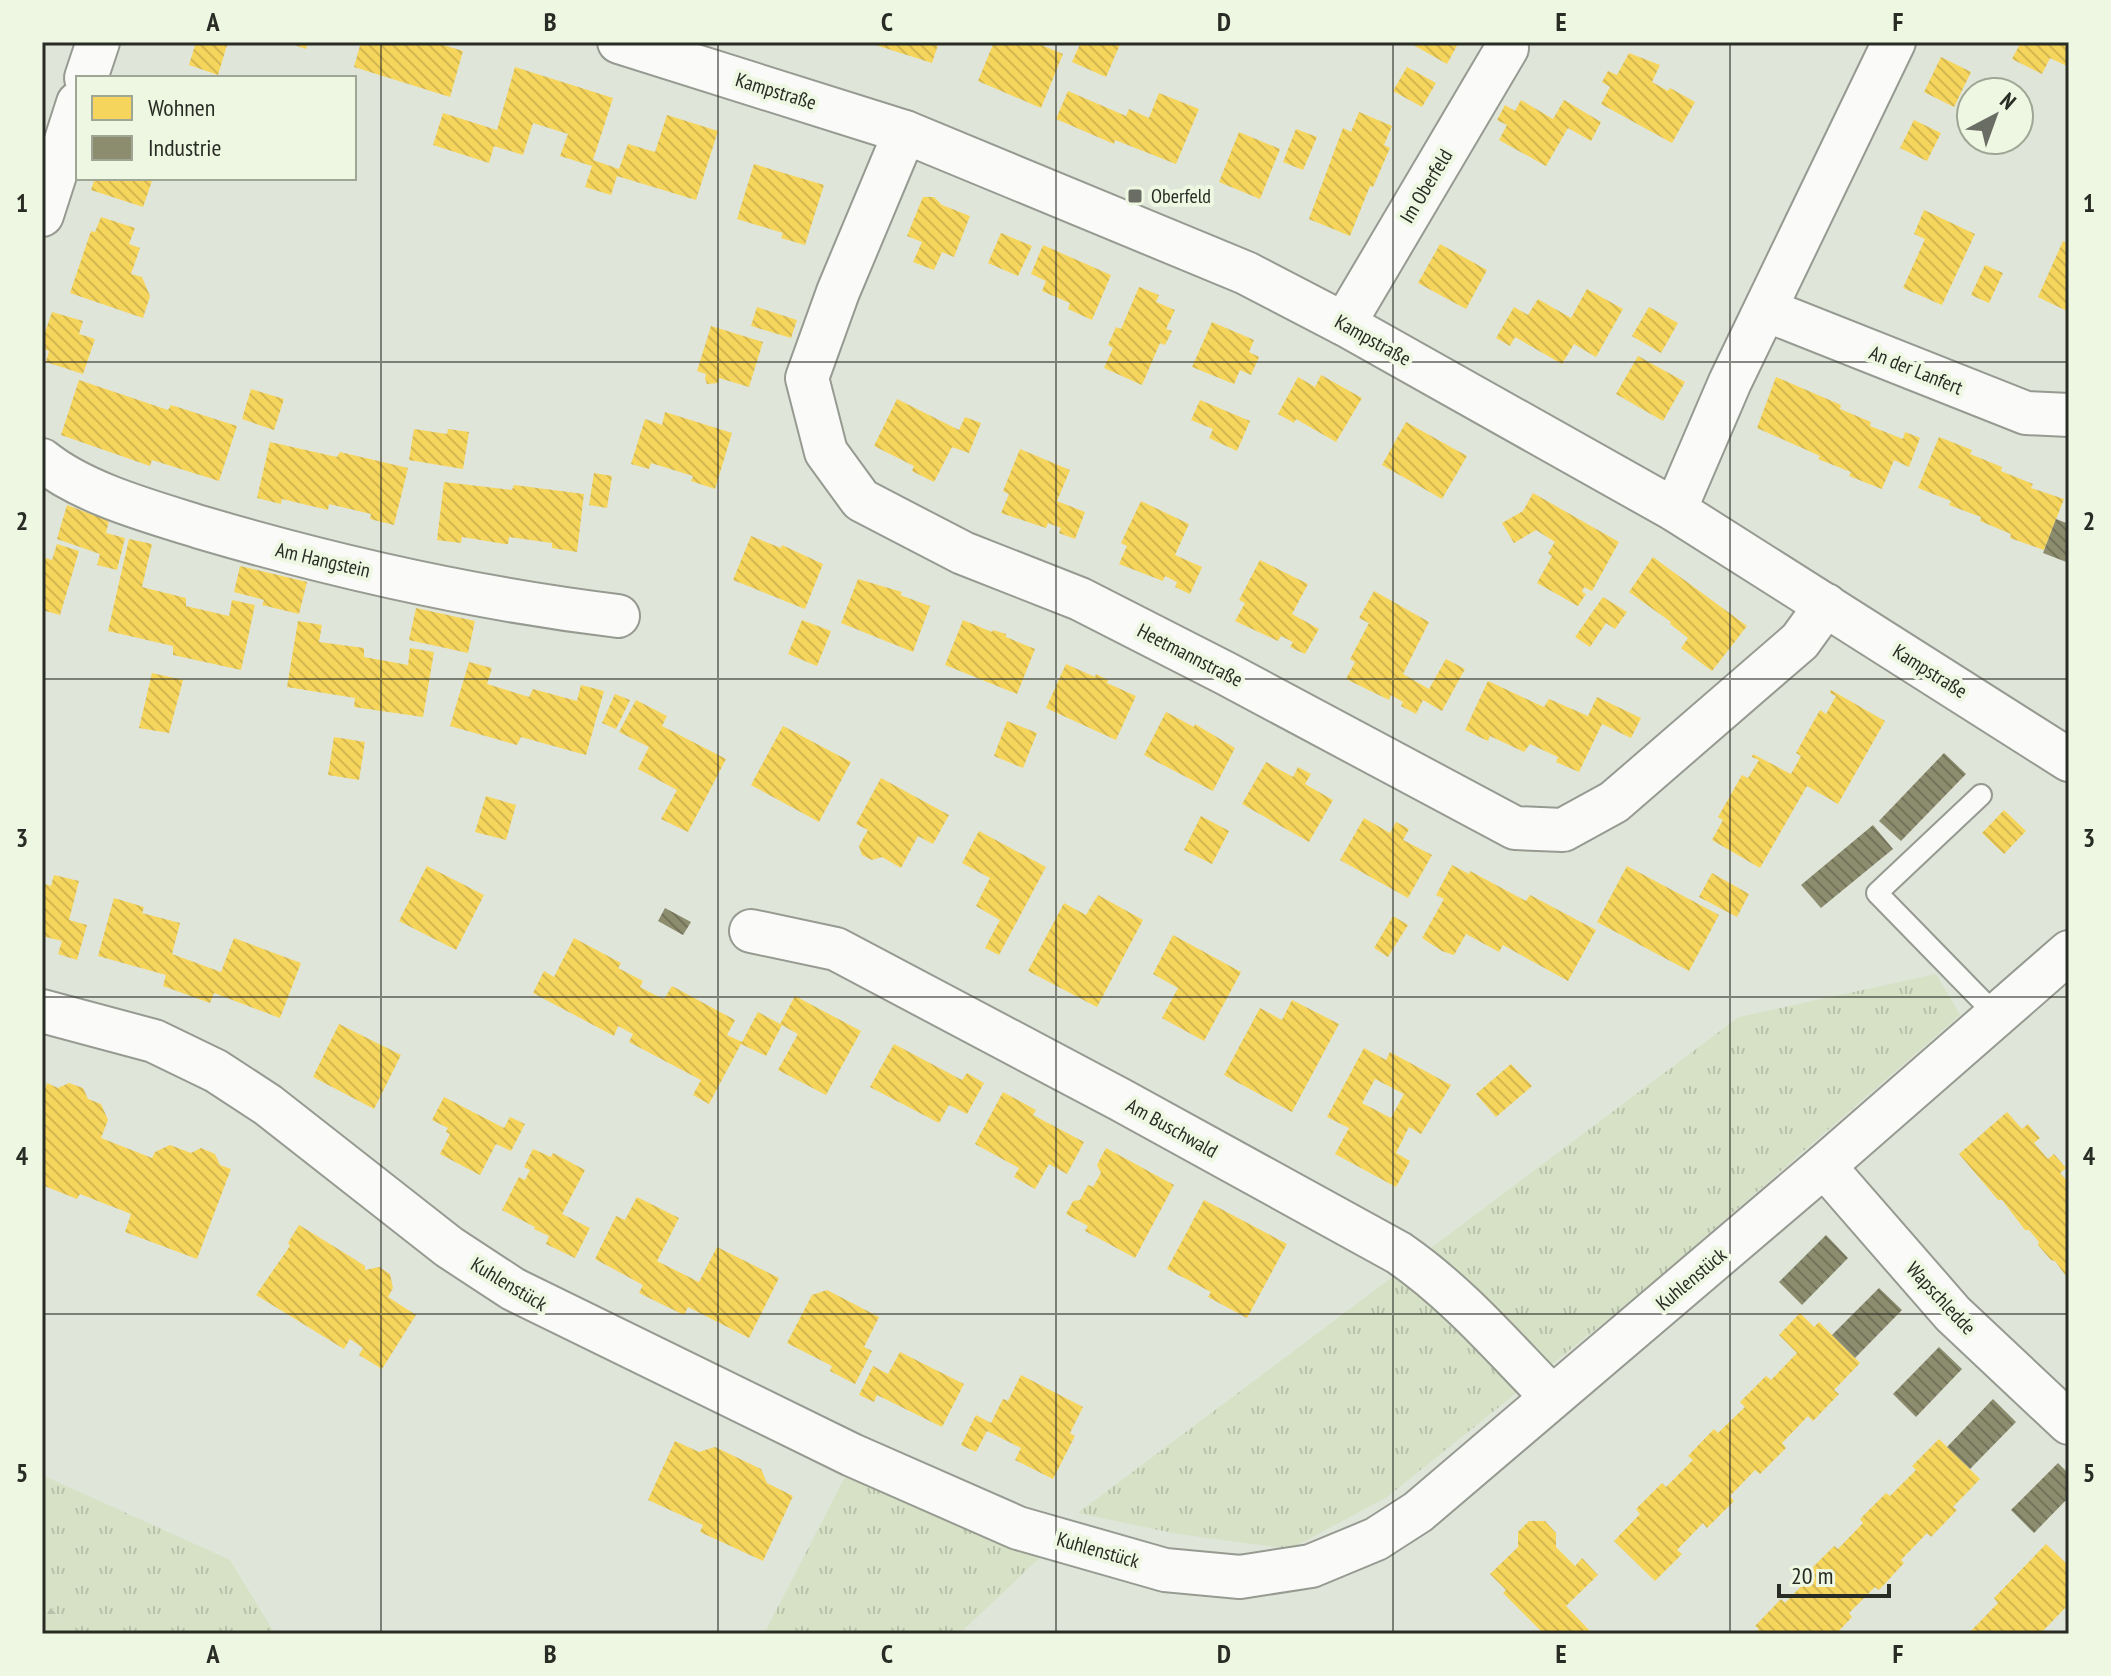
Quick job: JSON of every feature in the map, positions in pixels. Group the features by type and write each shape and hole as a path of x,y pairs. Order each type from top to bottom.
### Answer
{"street":[{"path":"87,76 98,42"},
{"name":"Kampstraße","path":"619,42 667,49 905,132 1246,273 1344,324 1675,510 2069,760"},
{"path":"1675,510 1730,382 1894,42"},
{"name":"Im Oberfeld","path":"1344,324 1507,48"},
{"path":"42,215 76,109"},
{"name":"Heetmannstraße","path":"905,132 838,292 807,378 826,452 861,500 963,553 1080,599 1515,828 1563,830 1614,802 1800,641 1826,605"},
{"name":"An der Lanfert","path":"1766,310 2026,413 2069,415"},
{"name":"Am Hangstein","path":"42,460 54,470 131,506 303,557 531,605 618,616"},
{"name":"Am Buschwald","path":"751,931 836,949 1121,1100 1399,1253 1455,1296 1551,1396"},
{"name":"Kuhlenstück","path":"42,1011 154,1041 216,1071 268,1105 449,1247 513,1289 852,1455 1018,1528 1165,1570 1240,1577 1311,1566 1376,1539 1418,1512 1824,1166 2069,952"},
{"name":"Wapschledde","path":"1824,1166 1953,1314 2068,1421"}],"lane":[{"path":"1981,795 1877,893 1997,1016"}],"green space":[{"path":"1936,974 1960,1015 1637,1296 1387,1497 1290,1549 1178,1534 1078,1513 1739,1017"},
{"path":"847,1473 1046,1552 959,1634 764,1634"},
{"path":"42,1475 230,1560 275,1634 74,1634 51,1607 42,1602"},
{"path":"42,1602 50,1607 74,1634 42,1634"}],"building: Wohnen":[{"path":"196,42 228,42 218,75 189,65"},
{"path":"286,42 308,42 306,49"},
{"path":"361,42 433,42 463,51 450,97 354,67"},
{"path":"866,42 939,42 932,63"},
{"path":"994,42 1034,42 1063,54 1041,108 978,81"},
{"path":"1081,42 1121,42 1106,77 1072,62"},
{"path":"1408,42 1459,42 1447,64"},
{"path":"2021,42 2069,42 2069,67 2050,58 2042,74 2012,59"},
{"path":"1629,53 1660,65 1652,82 1695,102 1672,143 1601,104 1610,87 1602,82 1608,71 1617,75"},
{"path":"1941,57 1971,72 1969,76 1955,76 1954,107 1924,92"},
{"path":"515,67 613,98 593,160 619,169 628,144 655,152 667,115 718,131 696,200 617,176 611,195 585,187 592,166 560,156 568,134 533,123 523,155 494,146 489,163 433,145 443,113 497,130"},
{"path":"1407,67 1436,83 1422,107 1393,91"},
{"path":"1068,91 1126,116 1129,109 1149,118 1159,93 1199,109 1176,164 1115,140 1114,144 1056,119"},
{"path":"1521,100 1553,119 1564,100 1601,122 1591,141 1568,128 1546,166 1499,140 1507,125 1497,120 1505,105 1515,111"},
{"path":"1359,112 1392,126 1384,145 1390,148 1373,187 1370,186 1350,236 1309,219 1343,128 1351,132"},
{"path":"1914,120 1941,133 1927,161 1900,148"},
{"path":"1296,129 1317,137 1303,170 1283,162"},
{"path":"1239,132 1280,149 1260,199 1219,182"},
{"path":"754,164 824,185 805,245 781,238 783,233 737,219"},
{"path":"94,180 152,180 143,207 91,190"},
{"path":"923,197 934,197 942,205 970,216 954,257 942,252 934,270 913,262 922,242 907,236"},
{"path":"1924,210 1975,234 1942,305 1903,288 1925,239 1914,234"},
{"path":"101,217 135,228 129,244 140,248 131,274 142,277 150,296 143,318 70,293 91,231 95,232"},
{"path":"1001,233 1032,246 1018,276 988,263"},
{"path":"2063,241 2069,244 2069,312 2038,297"},
{"path":"1440,244 1487,270 1466,309 1418,283"},
{"path":"1043,245 1111,275 1092,320 1068,309 1070,303 1042,291 1046,281 1031,274"},
{"path":"1985,265 2003,273 1989,303 1971,295"},
{"path":"1139,287 1159,295 1156,302 1175,310 1166,329 1172,331 1165,345 1160,343 1142,385 1104,368 1113,348 1108,345 1116,327 1121,329"},
{"path":"1587,289 1623,309 1596,357 1574,344 1562,364 1515,337 1510,346 1496,338 1514,307 1528,315 1538,299 1571,318"},
{"path":"757,307 797,320 791,338 751,326"},
{"path":"1649,307 1678,323 1661,353 1632,336"},
{"path":"52,312 83,321 79,334 95,339 83,374 46,362 49,351 42,348 42,341"},
{"path":"1212,322 1254,340 1249,352 1259,357 1251,375 1240,370 1234,384 1192,367"},
{"path":"711,326 763,342 749,387 719,378 718,383 707,384 706,374 697,371"},
{"path":"1638,356 1685,382 1663,421 1616,394"},
{"path":"1321,375 1362,398 1336,442 1296,419 1294,423 1278,414 1298,377 1315,387"},
{"path":"1776,377 1841,405 1840,409 1871,422 1870,426 1903,439 1905,432 1920,438 1909,467 1894,460 1882,489 1849,476 1851,472 1757,428"},
{"path":"79,380 168,410 171,405 237,426 219,481 152,460 150,466 61,435"},
{"path":"251,389 284,399 274,430 242,419"},
{"path":"897,399 959,430 965,417 981,423 969,453 952,447 934,482 912,471 914,466 874,446"},
{"path":"1200,400 1250,421 1237,451 1209,438 1213,429 1191,420"},
{"path":"665,412 732,433 715,489 691,481 693,476 651,463 649,469 631,464 645,419 662,425"},
{"path":"1406,422 1467,456 1442,499 1382,465"},
{"path":"414,429 447,434 448,429 469,432 463,469 409,460"},
{"path":"1939,437 1972,450 1970,454 2033,484 2031,488 2064,499 2044,550 2010,538 2011,534 1980,521 1981,517 1949,505 1951,501 1918,488"},
{"path":"270,442 337,457 340,452 408,468 394,525 370,519 371,514 329,504 328,510 282,499 281,504 257,498"},
{"path":"1020,449 1070,470 1057,501 1085,512 1075,539 1059,533 1061,528 1048,523 1046,528 1001,513 1009,494 1003,491"},
{"path":"594,473 612,476 607,508 589,505"},
{"path":"444,482 512,490 514,485 584,494 577,552 552,548 552,543 509,537 508,544 462,537 461,543 437,540"},
{"path":"1533,493 1619,542 1592,591 1584,587 1582,592 1586,594 1578,606 1537,583 1552,556 1548,553 1555,542 1536,530 1514,543 1502,523 1523,511"},
{"path":"1141,501 1189,524 1175,555 1202,567 1190,594 1175,587 1177,582 1165,576 1163,581 1119,564 1127,546 1121,543"},
{"path":"67,505 109,521 106,533 125,538 117,570 97,565 100,554 57,539"},
{"path":"751,536 781,548 782,545 823,564 805,609 733,580"},
{"path":"129,539 152,544 142,587 186,598 186,606 229,616 232,600 255,605 241,670 173,655 173,646 108,631"},
{"path":"57,544 79,551 60,615 42,610 42,557 52,560"},
{"path":"1653,557 1747,626 1712,671 1681,648 1688,638 1629,592"},
{"path":"1260,560 1308,584 1292,614 1319,629 1305,654 1290,647 1293,642 1281,636 1278,641 1235,621 1245,603 1239,600"},
{"path":"240,566 307,582 299,614 262,605 264,600 234,592"},
{"path":"858,579 902,592 900,595 930,606 913,652 841,623"},
{"path":"1374,591 1429,622 1403,674 1429,689 1446,659 1465,669 1442,711 1423,700 1416,714 1401,706 1403,702 1391,695 1389,700 1346,679 1355,662 1350,659 1369,623 1359,618"},
{"path":"1603,597 1627,612 1615,629 1606,623 1590,647 1575,637"},
{"path":"416,608 475,621 468,653 409,640"},
{"path":"802,620 831,631 817,666 788,654"},
{"path":"963,620 992,632 1006,634 1006,637 1035,649 1017,694 945,665"},
{"path":"298,621 322,625 319,642 364,648 364,657 408,665 410,648 434,652 423,717 354,707 355,698 287,687"},
{"path":"469,662 492,668 487,684 529,697 533,689 577,701 581,685 604,691 586,755 521,737 517,745 450,726"},
{"path":"1066,664 1095,677 1096,674 1108,680 1107,683 1136,696 1116,740 1046,708"},
{"path":"152,673 183,680 169,733 139,728"},
{"path":"1488,681 1544,707 1549,699 1588,716 1597,697 1641,718 1631,738 1602,724 1579,772 1556,762 1558,757 1530,744 1524,752 1490,736 1488,741 1465,730"},
{"path":"1831,690 1885,721 1838,804 1807,786 1760,868 1712,840 1723,820 1718,817 1742,775 1748,778 1759,760 1752,757 1753,754 1791,774 1801,756 1796,753 1820,710 1826,714 1836,696 1830,693"},
{"path":"615,694 630,700 616,729 602,723"},
{"path":"636,700 667,716 662,726 726,759 688,832 661,819 677,790 638,769 649,747 619,732"},
{"path":"1166,712 1194,727 1195,724 1235,748 1213,791 1144,755"},
{"path":"1007,721 1037,733 1023,768 994,756"},
{"path":"783,726 851,762 819,822 751,785"},
{"path":"334,737 365,742 359,780 328,775"},
{"path":"1266,762 1293,777 1298,767 1311,774 1305,784 1333,800 1309,842 1242,804"},
{"path":"881,778 949,815 933,844 918,836 901,868 882,857 872,860 862,855 859,846 868,830 856,824"},
{"path":"486,796 516,805 506,840 475,832"},
{"path":"2004,810 2026,831 2004,854 1982,833"},
{"path":"1201,816 1229,831 1212,864 1184,850"},
{"path":"1364,818 1390,833 1396,822 1409,829 1403,840 1432,855 1408,898 1340,860"},
{"path":"979,831 1046,867 999,955 985,948 1000,920 976,906 990,878 962,863"},
{"path":"1452,865 1469,874 1470,871 1526,901 1530,895 1596,930 1568,981 1503,945 1499,952 1466,934 1454,955 1422,938 1444,899 1436,895"},
{"path":"427,866 484,895 456,950 399,921"},
{"path":"1627,866 1719,915 1689,971 1597,922"},
{"path":"1712,873 1749,894 1737,917 1699,897"},
{"path":"54,875 79,881 69,920 87,925 77,960 58,954 62,941 42,936 42,883 51,886"},
{"path":"1098,895 1143,920 1097,1007 1028,971 1064,903 1086,915"},
{"path":"114,898 144,907 142,913 180,923 172,954 221,972 234,938 301,963 280,1018 214,993 210,1003 163,986 166,975 98,956"},
{"path":"1393,916 1408,925 1388,957 1374,948"},
{"path":"1173,935 1241,972 1204,1041 1162,1018 1178,988 1153,974"},
{"path":"574,938 621,963 618,968 643,981 640,987 655,995 664,999 672,986 735,1020 727,1035 742,1042 758,1012 782,1025 766,1056 741,1044 709,1104 693,1095 701,1080 629,1042 633,1034 618,1026 614,1036 533,993 544,971 554,977"},
{"path":"795,996 861,1031 826,1095 778,1070 798,1034 780,1024"},
{"path":"1292,1000 1339,1024 1292,1112 1224,1075 1260,1008 1282,1020"},
{"path":"339,1024 401,1055 374,1109 313,1077"},
{"path":"894,1044 962,1080 967,1073 984,1083 967,1114 949,1105 939,1123 870,1087"},
{"path":"1364,1048 1386,1060 1390,1052 1451,1085 1421,1134 1409,1127 1396,1153 1410,1161 1396,1187 1335,1154 1349,1128 1327,1117","holes":["1375,1079 1404,1094 1391,1118 1362,1103"]},
{"path":"1511,1064 1532,1086 1496,1117 1476,1094"},
{"path":"47,1083 58,1088 69,1083 83,1088 88,1099 101,1104 108,1120 101,1138 152,1158 155,1152 170,1145 191,1153 201,1148 215,1154 220,1165 231,1169 197,1259 125,1232 131,1214 80,1194 77,1199 42,1185 42,1096"},
{"path":"1003,1092 1036,1110 1033,1115 1084,1142 1067,1174 1049,1164 1035,1189 1014,1177 1019,1168 975,1144"},
{"path":"444,1097 504,1128 510,1117 525,1124 511,1151 496,1144 480,1175 440,1154 450,1134 446,1132 448,1128 432,1120"},
{"path":"2007,1112 2022,1129 2028,1124 2040,1138 2034,1143 2048,1159 2054,1154 2066,1168 2060,1173 2069,1183 2069,1280 2029,1230 2025,1230 1959,1154"},
{"path":"1106,1148 1174,1185 1135,1258 1085,1231 1088,1226 1066,1214 1073,1201 1080,1200 1088,1185 1093,1187 1101,1173 1097,1165"},
{"path":"533,1149 551,1157 553,1153 585,1170 562,1214 590,1228 575,1258 546,1244 549,1236 502,1210 519,1177 525,1180 530,1170 524,1167"},
{"path":"637,1197 679,1218 657,1261 699,1282 717,1247 779,1278 749,1338 688,1307 684,1315 639,1293 643,1285 595,1259 616,1216 625,1220"},
{"path":"1204,1200 1287,1244 1247,1318 1208,1297 1211,1292 1167,1269"},
{"path":"299,1225 365,1266 365,1270 379,1267 390,1274 393,1288 388,1297 416,1315 382,1369 359,1355 363,1348 350,1339 344,1349 256,1295 290,1246 288,1243"},
{"path":"827,1290 879,1317 864,1347 872,1351 855,1384 830,1371 832,1366 787,1343 812,1295"},
{"path":"1800,1313 1814,1327 1819,1322 1860,1363 1834,1390 1839,1394 1813,1421 1808,1416 1782,1443 1786,1448 1760,1474 1755,1470 1730,1496 1734,1501 1707,1528 1703,1523 1677,1550 1682,1554 1655,1581 1614,1541 1640,1514 1636,1509 1662,1483 1666,1487 1693,1460 1688,1456 1714,1429 1718,1433 1745,1407 1740,1402 1766,1376 1771,1380 1797,1353 1779,1335"},
{"path":"900,1352 964,1384 942,1427 877,1395 874,1402 859,1395 873,1366 888,1374"},
{"path":"1021,1375 1083,1407 1070,1433 1075,1436 1053,1479 1015,1460 1021,1448 987,1431 976,1452 961,1445 976,1415 991,1423 1003,1399 1008,1401"},
{"path":"1939,1439 1980,1479 1953,1507 1957,1510 1931,1537 1927,1533 1901,1560 1904,1563 1879,1590 1875,1587 1849,1613 1852,1617 1836,1634 1754,1634 1759,1629 1755,1626 1781,1599 1785,1603 1811,1576 1807,1573 1834,1546 1838,1549 1863,1523 1860,1519 1886,1493 1890,1496 1916,1470 1912,1466"},
{"path":"675,1441 699,1452 715,1447 761,1469 767,1483 793,1496 763,1561 700,1532 703,1525 648,1500"},
{"path":"1529,1521 1545,1521 1556,1533 1556,1547 1575,1566 1582,1558 1598,1575 1566,1606 1593,1634 1544,1634 1503,1593 1506,1590 1490,1574 1518,1547 1518,1532"},
{"path":"2046,1544 2069,1566 2069,1604 2040,1634 1968,1634 1998,1603 1994,1598"}],"building: Industrie":[{"path":"2056,519 2069,524 2069,563 2043,553"},
{"path":"1944,753 1966,774 1901,841 1879,821"},
{"path":"1873,825 1893,849 1821,908 1801,885"},
{"path":"665,908 691,922 683,935 658,921"},
{"path":"1826,1235 1848,1258 1802,1305 1779,1282"},
{"path":"1879,1288 1902,1310 1855,1358 1832,1335"},
{"path":"1939,1347 1962,1369 1916,1417 1893,1394"},
{"path":"1993,1399 2016,1422 1970,1469 1947,1447"},
{"path":"2058,1463 2069,1474 2069,1497 2034,1533 2011,1510"}],"place":[{"name":"Oberfeld","path":"1135,196"}]}
